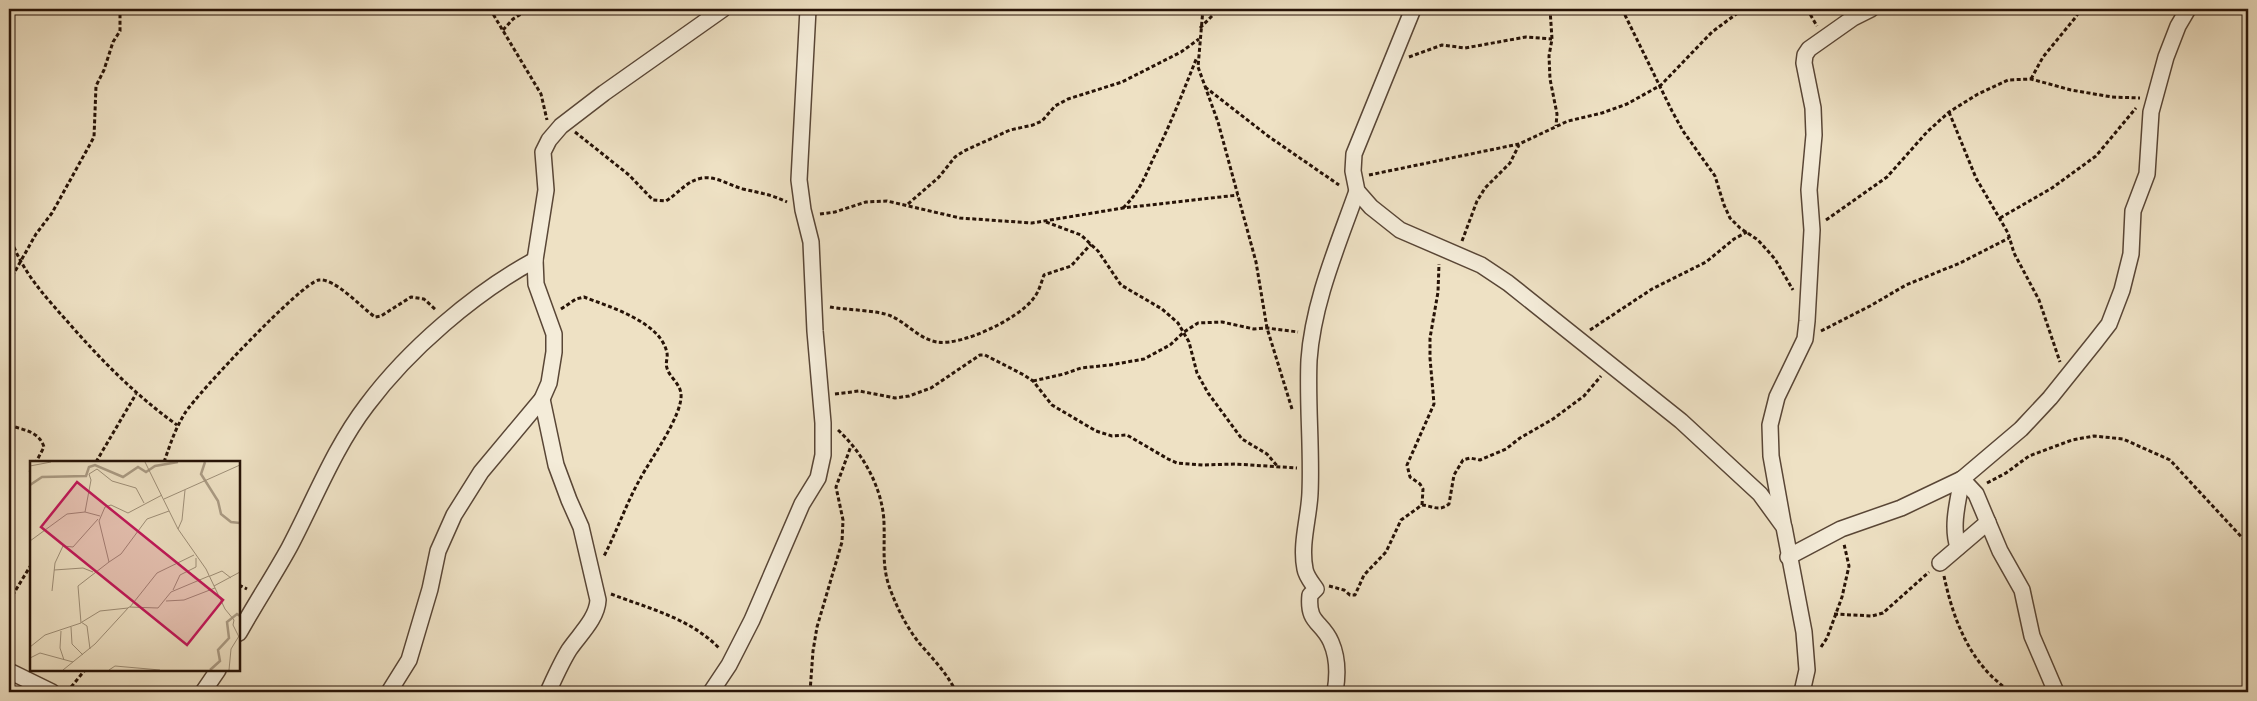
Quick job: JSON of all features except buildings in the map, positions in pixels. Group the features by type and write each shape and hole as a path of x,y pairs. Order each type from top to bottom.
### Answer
{"street":[{"path":"390,692 409,660 428,598 438,551 454,515 481,472 542,399 549,382 554,352 554,334 536,284 535,260 546,190 543,152 549,140 566,122 722,9"},
{"path":"711,692 729,665 770,583 802,504 818,478 823,455 823,416 810,242 803,213 799,180 808,9"},
{"path":"1336,690 1336,655 1330,640 1311,614 1309,607 1310,594 1316,589 1305,570 1304,552 1310,494 1312,439 1309,359 1313,330 1324,285 1355,189 1354,154 1413,9"},
{"path":"1802,692 1807,670 1800,607 1788,557 1771,456 1770,426 1776,397 1805,339 1812,230 1809,190 1814,135 1813,108 1804,63 1805,55 1809,49 1853,18 1871,9"},
{"path":"1958,547 1955,538 1956,518 1967,484 2050,398 2109,324 2122,290 2131,254 2133,211 2147,174 2151,112 2166,57 2178,26 2188,9"},
{"path":"1355,189 1371,206 1400,230 1481,265 1548,314 1722,457 1760,494 1784,527"},
{"path":"240,631 289,548 348,433 367,405 402,364 448,321 518,269 535,260"},
{"path":"542,399 556,465 568,500 581,527 597,608 568,652 548,692"},
{"path":"1967,484 1988,522 2000,551 2022,590 2032,636 2056,692"},
{"path":"1788,557 1841,529 1967,484"},
{"path":"1940,563 1988,522"},
{"path":"9,671 52,692"},
{"path":"203,692 217,671"}],"path":[{"path":"9,281 36,234 52,213 94,137 96,86 104,70 113,42 120,31 120,9"},
{"path":"490,9 541,94 545,105 549,140"},
{"path":"504,30 514,19 529,9"},
{"path":"1203,9 1198,67 1218,122 1238,195 1256,262 1267,328 1292,411"},
{"path":"1200,28 1219,9"},
{"path":"1550,9 1552,39 1549,56 1550,80 1557,114 1556,126"},
{"path":"1622,9 1683,131 1715,176 1730,218 1758,240 1774,259 1807,314"},
{"path":"1205,87 1355,189 1519,144 1568,121 1615,109 1661,85 1712,32 1743,9"},
{"path":"2031,79 2043,57 2075,18 2080,9"},
{"path":"1390,63 1442,45 1465,48 1526,37 1552,39"},
{"path":"907,204 939,177 955,157 964,151 1010,130 1032,126 1042,121 1055,106 1068,99 1122,82 1181,52 1199,39"},
{"path":"1123,208 1133,199 1139,189 1167,132 1198,54"},
{"path":"1812,230 1887,177 1927,132 1949,112 1978,94 2008,80 2031,79 2071,90 2112,96 2148,98 2131,113 2096,156 2052,188 2000,218"},
{"path":"1949,112 1976,178 2000,218 2021,268 2038,300 2058,359 2067,376"},
{"path":"566,122 584,140 629,175 653,200 666,201 689,182 701,178 712,179 744,189 765,192 803,213 835,212 866,202 888,201 960,218 1045,222 1123,208 1238,195"},
{"path":"1422,505 1423,489 1420,484 1410,477 1407,465 1434,404 1430,338 1434,306 1447,251 1466,235 1485,188 1510,163 1519,144"},
{"path":"1045,222 1074,232 1091,244 1121,285 1162,309 1178,323 1184,332 1197,373 1208,393 1242,439 1267,454 1278,467"},
{"path":"1578,339 1652,289 1706,262 1734,239 1747,232"},
{"path":"9,235 20,261 40,291 90,348 136,394 177,426"},
{"path":"1805,339 1850,317 1906,285 1960,263 2010,238"},
{"path":"814,305 888,315 927,340 956,342 999,324 1024,308 1038,292 1044,275 1071,266 1091,244"},
{"path":"164,461 177,426 202,391 292,299 308,285 318,280 329,281 375,317 381,316 410,297 424,299 448,321"},
{"path":"548,315 576,299 584,297 649,325 662,342 667,353 666,365 668,373 675,380 681,393 680,405 668,431 628,501 604,555 590,571"},
{"path":"1033,381 1081,368 1100,367 1144,359 1170,345 1184,332 1198,323 1229,322 1254,329 1267,328 1296,332 1313,330"},
{"path":"820,390 837,394 859,391 895,398 909,396 931,388 980,355 985,355 1033,381 1052,405 1096,431 1112,436 1127,435 1168,460 1177,463 1302,468"},
{"path":"1422,505 1437,509 1444,508 1449,504 1454,474 1463,460 1470,458 1480,460 1490,457 1553,419 1584,396 1610,366"},
{"path":"97,461 136,394"},
{"path":"823,416 862,459 878,488 883,507 885,571 891,592 903,619 919,642 939,665 956,692"},
{"path":"9,425 34,434 42,440 44,447 37,461"},
{"path":"1967,484 1988,482 2029,456 2046,448 2072,440 2094,436 2122,439 2170,460 2248,544"},
{"path":"810,692 817,627 842,542 842,512 836,487 851,445"},
{"path":"1316,589 1329,586 1354,595 1364,575 1386,552 1401,520 1422,505"},
{"path":"1807,670 1827,638 1834,614 1842,597 1849,566 1841,529"},
{"path":"1834,614 1872,616 1883,613 1940,563 1958,626 1984,669 2009,692"},
{"path":"9,601 30,567"},
{"path":"594,586 680,620 701,631 720,650 729,665"},
{"path":"67,692 84,671"},
{"path":"1336,690 1388,692"}]}
